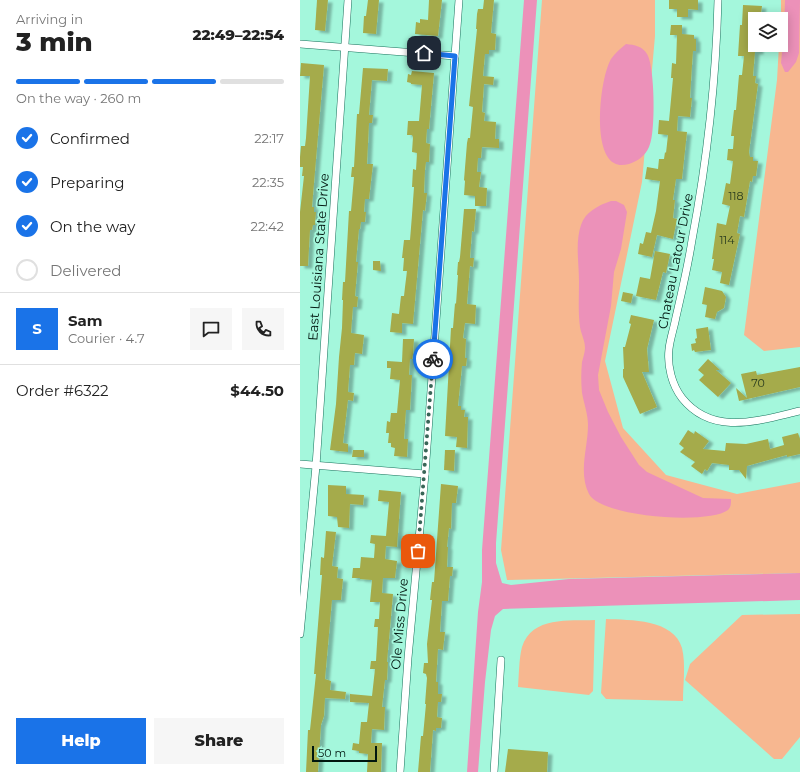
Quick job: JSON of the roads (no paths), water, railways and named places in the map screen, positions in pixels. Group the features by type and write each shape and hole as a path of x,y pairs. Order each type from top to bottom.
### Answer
{"street":[{"name":"East Louisiana State Drive","path":"300,634 316,466 348,0"},
{"name":"Ole Miss Drive","path":"400,772 424,474 459,0"},
{"name":"Chateau Latour Drive","path":"718,0 715,77 704,176 669,350 669,365 673,381 682,398 693,409 713,420 730,424 747,423 800,411"},
{"path":"300,44 455,56"},
{"path":"300,464 424,474"},
{"path":"494,772 501,660"}]}
